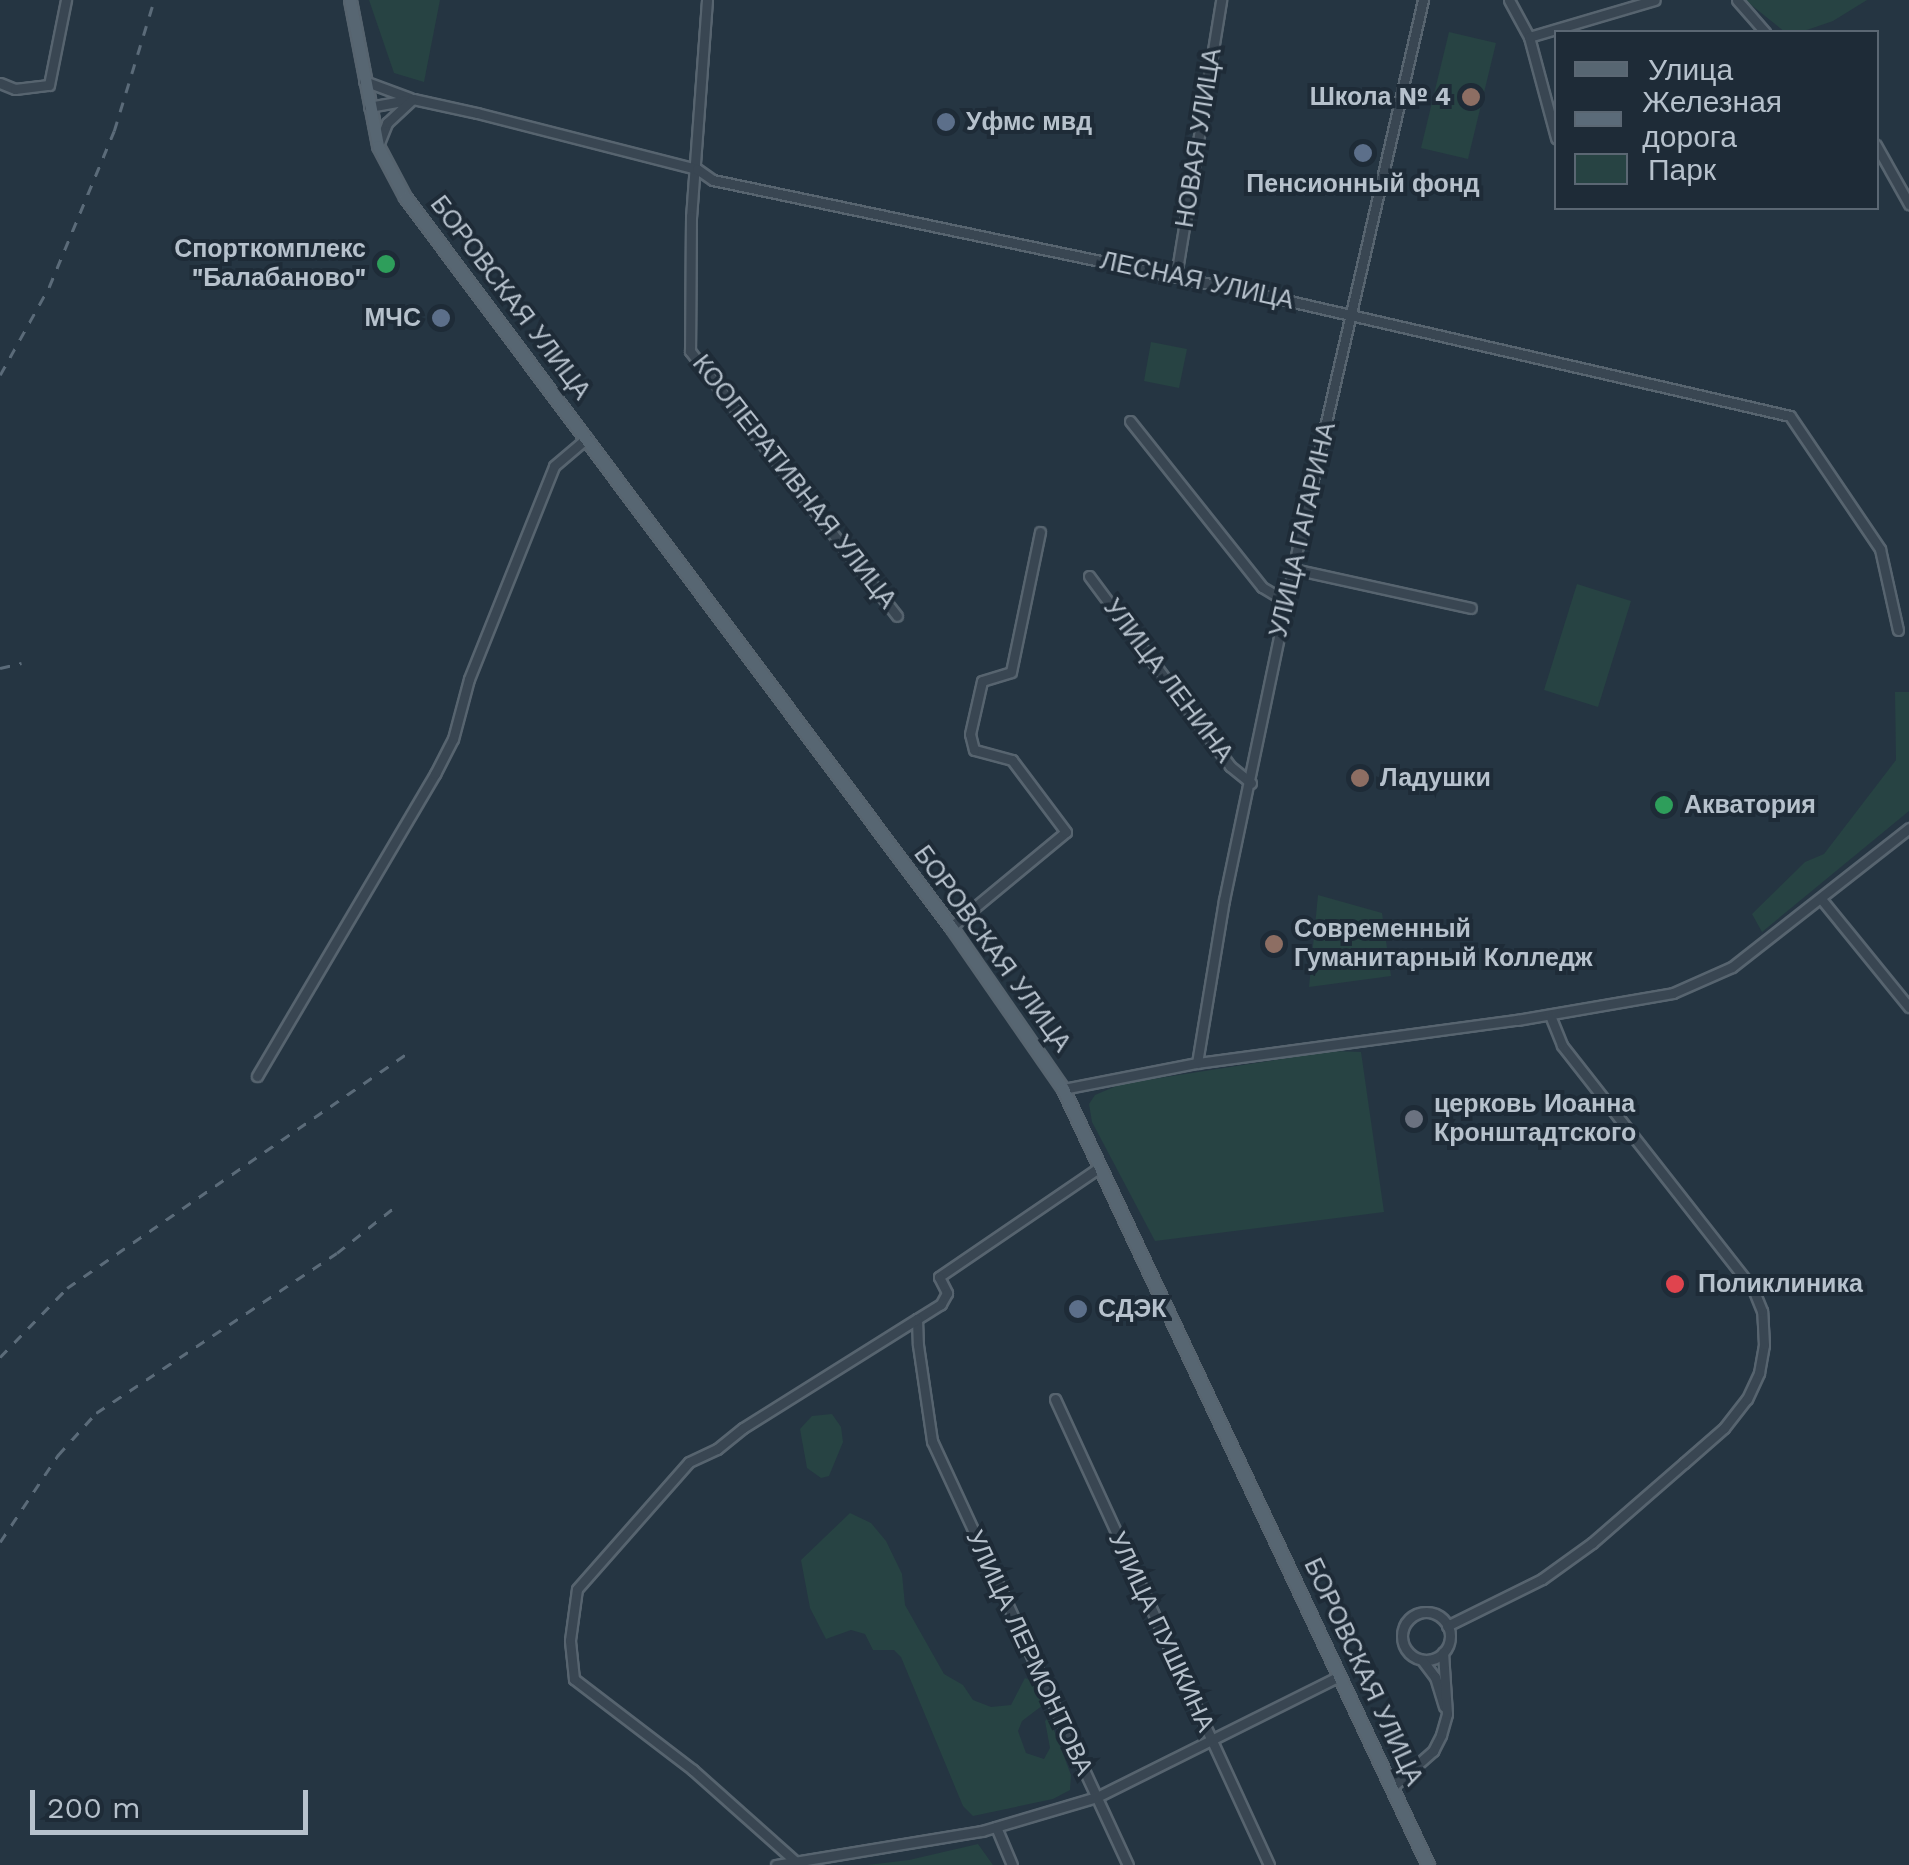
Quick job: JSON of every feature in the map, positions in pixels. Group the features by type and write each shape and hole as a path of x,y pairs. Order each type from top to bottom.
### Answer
{"main road":[{"name":"БОРОВСКАЯ УЛИЦА","path":"350,0 378,146 404,196 951,926 1063,1089 1428,1865"}],"street":[{"path":"0,83 14,89 49,85 66,0"},
{"name":"КООПЕРАТИВНАЯ УЛИЦА","path":"707,0 691,216 690,351 898,616"},
{"name":"НОВАЯ УЛИЦА","path":"1176,276 1221,0"},
{"name":"УЛИЦА ГАГАРИНА","path":"1197,1064 1224,900 1286,602 1423,0"},
{"path":"1509,0 1529,37 1554,131"},
{"path":"1529,37 1655,0"},
{"path":"1737,0 1763,30"},
{"path":"363,81 413,99 387,123 378,146"},
{"name":"ЛЕСНАЯ УЛИЦА","path":"368,106 413,99 697,169 713,180 1176,276 1790,416 1880,549 1898,630"},
{"path":"1879,151 1909,204"},
{"path":"1130,421 1262,587 1286,602"},
{"path":"257,1076 435,774 453,739 469,679 554,466 588,438"},
{"path":"951,926 1066,832 1012,760 974,750 971,720 982,680 1011,672 1040,532"},
{"path":"1294,568 1472,608"},
{"name":"УЛИЦА ЛЕНИНА","path":"1088,576 1230,766 1251,783"},
{"path":"1063,1089 1197,1064 1650,999 1714,977 1822,900 1909,828"},
{"path":"1822,900 1909,1007"},
{"path":"1447,1626 1542,1579 1592,1543 1724,1428 1747,1399 1759,1373 1764,1346 1762,1311 1753,1288 1562,1045 1550,1015"},
{"path":"796,1860 693,1770 574,1679 570,1640 577,1590 689,1462 716,1450 743,1428 941,1304 946,1293 939,1277 1100,1167"},
{"name":"УЛИЦА ЛЕРМОНТОВА","path":"917,1319 932,1441 1128,1865"},
{"name":"УЛИЦА ПУШКИНА","path":"1055,1400 1269,1865"},
{"path":"1392,1786 1433,1751 1447,1714 1443,1652 1450,1637 1447,1626 1429,1613 1408,1620 1402,1641 1435,1677 1447,1714"},
{"path":"1422,1660 1443,1652"},
{"path":"776,1865 996,1827 1097,1797 1340,1676"},
{"path":"996,1827 1012,1865"}],"green space":[{"path":"369,0 440,0 424,82 394,73"},
{"path":"1745,0 1867,0 1833,21 1807,30 1782,30"},
{"path":"1449,32 1496,43 1468,159 1421,148"},
{"path":"1151,342 1187,349 1179,388 1144,381"},
{"path":"1577,584 1631,601 1598,707 1544,690"},
{"path":"1895,692 1909,692 1909,811 1762,932 1752,914 1805,862 1824,854 1896,760"},
{"path":"1318,895 1382,913 1391,976 1309,987"},
{"path":"1333,1051 1361,1052 1384,1212 1155,1241 1092,1122 1089,1104 1095,1095 1121,1084"},
{"path":"832,1414 841,1427 843,1442 829,1476 821,1478 807,1468 800,1429 812,1416"},
{"path":"850,1513 871,1523 886,1541 902,1574 905,1605 944,1674 963,1685 973,1700 991,1707 1011,1705 1025,1678 1032,1681 1043,1705 1022,1721 1018,1731 1026,1753 1044,1759 1050,1748 1045,1721 1049,1717 1071,1775 1070,1790 1053,1799 973,1816 963,1806 901,1657 894,1650 873,1650 865,1634 851,1630 826,1639 810,1608 801,1560"},
{"path":"978,1844 993,1865 867,1865 909,1860"}],"railway":[{"path":"0,375 49,287 114,131 154,0"},
{"path":"0,668 21,663"},
{"path":"0,1357 67,1288 406,1054"},
{"path":"0,1542 58,1455 96,1413 337,1253 396,1206"}],"place":[{"name":"Школа № 4","path":"1471,97"},
{"name":"Уфмс мвд","path":"946,122"},
{"name":"Пенсионный фонд","path":"1363,153"},
{"name":"Спорткомплекс \"Балабаново\"","path":"386,264"},
{"name":"МЧС","path":"441,318"},
{"name":"Ладушки","path":"1360,778"},
{"name":"Акватория","path":"1664,805"},
{"name":"Современный Гуманитарный Колледж","path":"1274,944"},
{"name":"церковь Иоанна Кронштадтского","path":"1414,1119"},
{"name":"Поликлиника","path":"1675,1284"},
{"name":"СДЭК","path":"1078,1309"}]}
